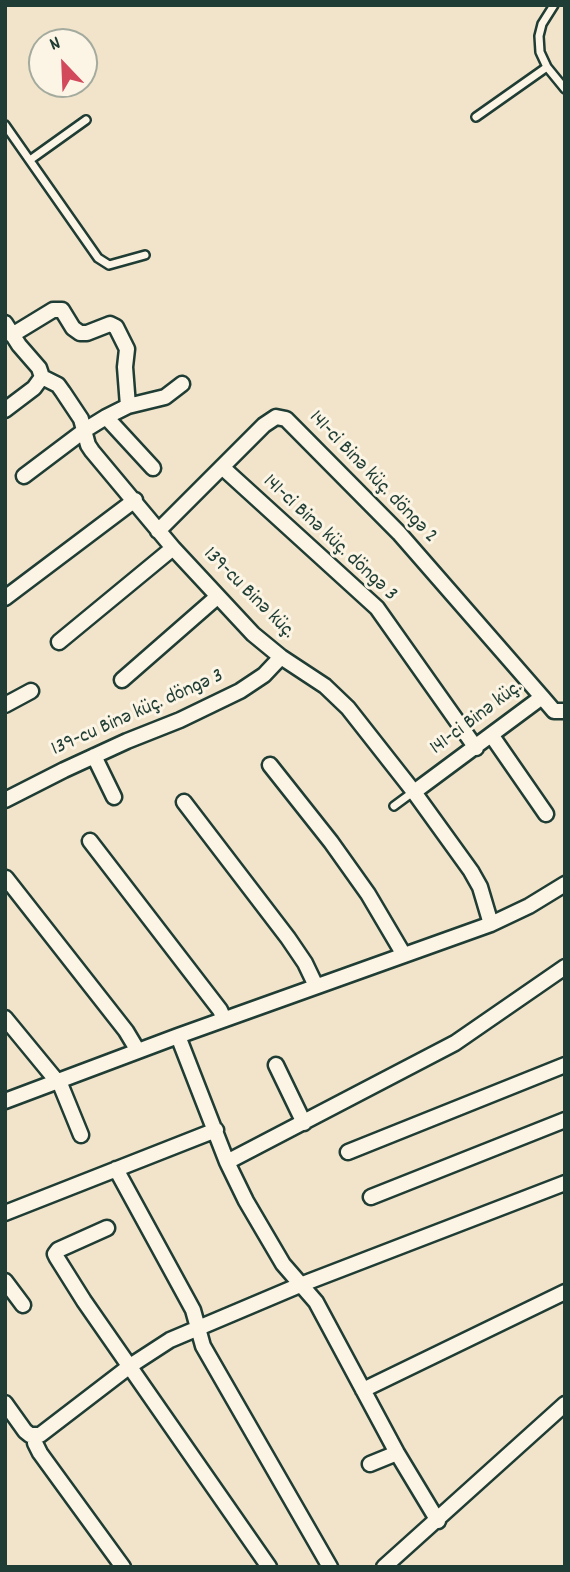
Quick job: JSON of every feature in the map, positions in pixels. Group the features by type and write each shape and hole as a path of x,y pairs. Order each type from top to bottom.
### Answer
{"street":[{"path":"9,329 53,310 62,310 73,328 80,333 110,324 117,327 127,349 125,367 128,406"},
{"name":"139-cu Binə küç.","path":"9,329 39,368 42,376 58,385 81,419 92,451 173,548 253,634 338,697 414,792 475,879 486,903 491,924"},
{"path":"5,410 34,388 42,376"},
{"path":"24,476 106,417 128,406 165,397 182,384"},
{"path":"106,417 153,468"},
{"name":"141-ci Binə küç. döngə 2","path":"158,531 264,425 276,417 286,419 399,533 542,697"},
{"name":"141-ci Binə küç. döngə 3","path":"222,467 371,602 476,748"},
{"path":"5,598 135,500"},
{"path":"59,642 173,548"},
{"path":"122,680 217,597"},
{"name":"139-cu Binə küç. döngə 3","path":"5,800 94,756 240,691 264,675 281,657"},
{"path":"5,705 31,691"},
{"name":"141-ci Binə küç.","path":"414,792 542,697 554,711 565,712"},
{"path":"492,736 546,814"},
{"path":"94,756 114,797"},
{"path":"270,765 368,894 404,954"},
{"path":"184,802 288,938 316,986"},
{"path":"90,841 220,1010 224,1019"},
{"path":"6,878 126,1031 138,1051"},
{"path":"5,1101 224,1019 491,924 565,884"},
{"path":"228,1162 455,1043 565,967"},
{"path":"5,1018 64,1091 81,1135"},
{"path":"178,1036 228,1162 258,1224 283,1264 316,1302 397,1453 438,1521"},
{"path":"276,1065 304,1123"},
{"path":"348,1152 565,1065"},
{"path":"371,1197 565,1120"},
{"path":"5,1213 216,1130"},
{"path":"116,1169 193,1310 203,1346 330,1567"},
{"path":"5,1403 25,1431 35,1436 46,1432 130,1366 170,1340 300,1285 565,1183"},
{"path":"107,1228 58,1250 55,1254 84,1301 269,1567"},
{"path":"5,1281 23,1305"},
{"path":"363,1390 565,1292"},
{"path":"384,1567 565,1404"},
{"path":"35,1436 40,1452 123,1567"},
{"path":"370,1464 397,1453"}],"lane":[{"path":"554,5 542,24 539,36 540,52 547,67 565,89"},
{"path":"475,117 547,67"},
{"path":"30,160 86,120"},
{"path":"5,125 97,258 109,265 145,255"},
{"path":"394,806 414,792"}]}
